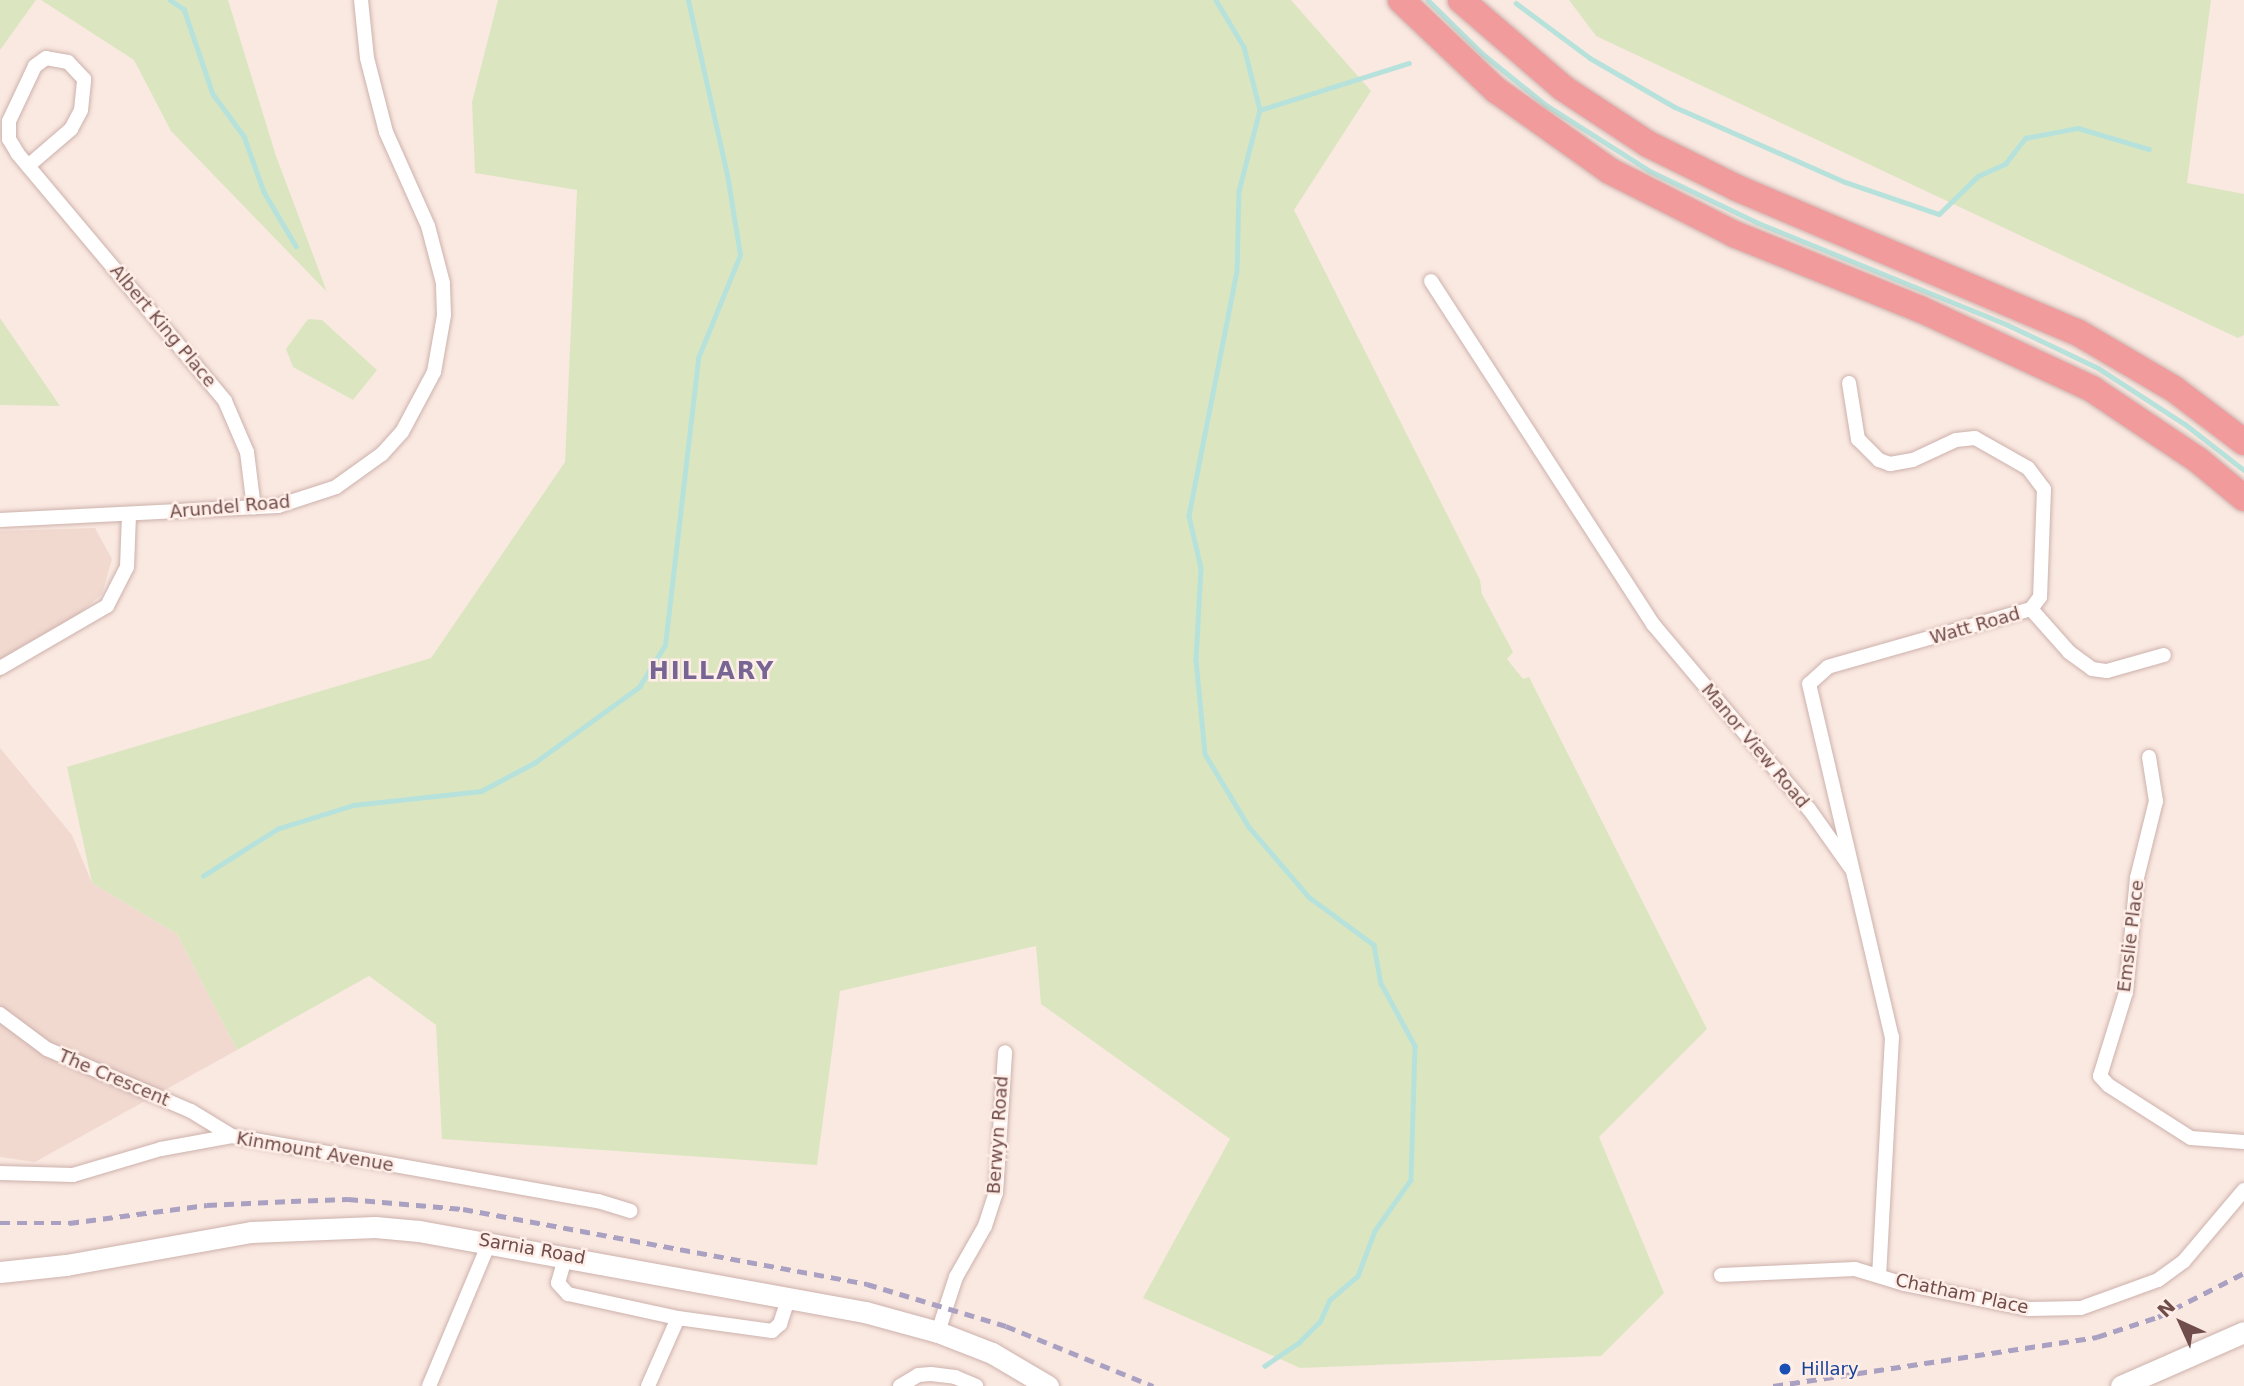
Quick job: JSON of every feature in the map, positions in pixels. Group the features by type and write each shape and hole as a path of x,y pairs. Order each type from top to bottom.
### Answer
{"highway":[{"path":"1401,0 1496,90 1610,171 1734,234 1920,309 2092,389 2198,460 2244,498"},
{"path":"1461,0 1563,88 1648,144 1737,188 2077,332 2174,389 2244,442"}],"main road":[{"name":"Sarnia Road","path":"0,1272 66,1265 212,1237 296,1228 375,1227 490,1241 566,1255 789,1297 938,1332 992,1353 1048,1386"},
{"path":"2121,1386 2244,1332"}],"street":[{"name":"Arundel Road","path":"0,520 254,508 321,494 382,454 423,397 440,347 443,284 437,251 386,132 367,58 361,0"},
{"name":"Albert King Place","path":"28,166 71,129 81,110 84,79 68,62 46,58 35,66 9,121 9,139 28,166 225,401 247,452 254,508"},
{"name":"Manor View Road","path":"1431,281 1647,616 1809,809 1856,875 1893,1053 1879,1274"},
{"name":"Watt Road","path":"1849,383 1858,439 1879,460 1902,463 1956,440 1975,438 2019,462 2040,480 2044,489 2040,597 2031,609 1828,667 1809,684 1856,875"},
{"path":"0,668 107,606 127,567 129,515"},
{"path":"2031,609 2069,652 2092,668 2107,671 2164,655"},
{"name":"Emslie Place","path":"2149,757 2156,801 2137,878 2126,992 2100,1076 2108,1085 2191,1138 2244,1142"},
{"name":"The Crescent","path":"0,1014 47,1049 191,1111 232,1136"},
{"name":"Berwyn Road","path":"938,1332 956,1277 985,1226 996,1193 1004,1052"},
{"name":"Kinmount Avenue","path":"0,1173 73,1175 161,1149 232,1136 598,1201 631,1212"},
{"name":"Chatham Place","path":"1721,1275 1807,1268 1879,1274 1904,1284 2029,1309 2081,1308 2158,1280 2184,1261 2244,1190"},
{"path":"429,1386 490,1241"},
{"path":"566,1255 558,1283 568,1294 678,1318 772,1331 780,1324 789,1297"},
{"path":"648,1386 678,1318"},
{"path":"900,1386 918,1375 931,1374 955,1377 976,1386"}],"shaded area":[{"path":"95,528 112,559 102,594 68,623 19,648 0,680 0,531"},
{"path":"0,748 72,835 92,883 177,934 237,1050 35,1162 0,1157"}],"green space":[{"path":"0,0 36,0 0,50"},
{"path":"41,0 228,0 276,156 327,292 171,131 134,60"},
{"path":"498,0 1291,0 1371,91 1294,210 1480,580 1482,594 1513,652 1507,659 1523,679 1529,677 1707,1029 1599,1137 1664,1293 1601,1356 1300,1368 1143,1298 1230,1139 1041,1004 1036,946 840,991 817,1165 442,1139 436,1025 369,976 237,1050 177,934 92,883 67,767 431,658 565,462 577,190 475,173 472,102"},
{"path":"1569,0 2211,0 2187,183 2244,194 2244,335 2238,338 1596,36"},
{"path":"0,318 60,406 0,405"},
{"path":"308,319 322,320 377,370 353,400 293,367 286,349"}],"waterway":[{"path":"170,0 184,9 213,94 244,136 264,192 296,246"},
{"path":"203,876 277,829 353,805 481,791 534,763 639,687 665,645 698,358 740,255 727,175 688,0"},
{"path":"1216,0 1244,47 1260,110 1239,191 1237,271 1189,516 1201,568 1196,660 1205,754 1249,827 1309,897 1374,945 1381,983 1415,1046 1411,1180 1375,1231 1358,1276 1330,1300 1320,1322 1299,1343 1265,1366"},
{"path":"1428,0 1483,54 1546,105 1650,171 1756,222 2008,325 2098,368 2185,424 2244,470"},
{"path":"1516,3 1590,58 1675,107 1845,182 1939,214 1978,176 2005,164 2025,138 2078,128 2149,149"},
{"path":"1260,110 1409,63"}],"railway":[{"path":"0,1223 69,1223 207,1205 348,1199 463,1209 867,1284 1006,1326 1153,1386"},
{"path":"1773,1386 2097,1337 2158,1317 2244,1273"}],"place":[{"name":"Hillary","path":"1785,1369"}],"district":[{"name":"HILLARY","path":"712,672"}]}
